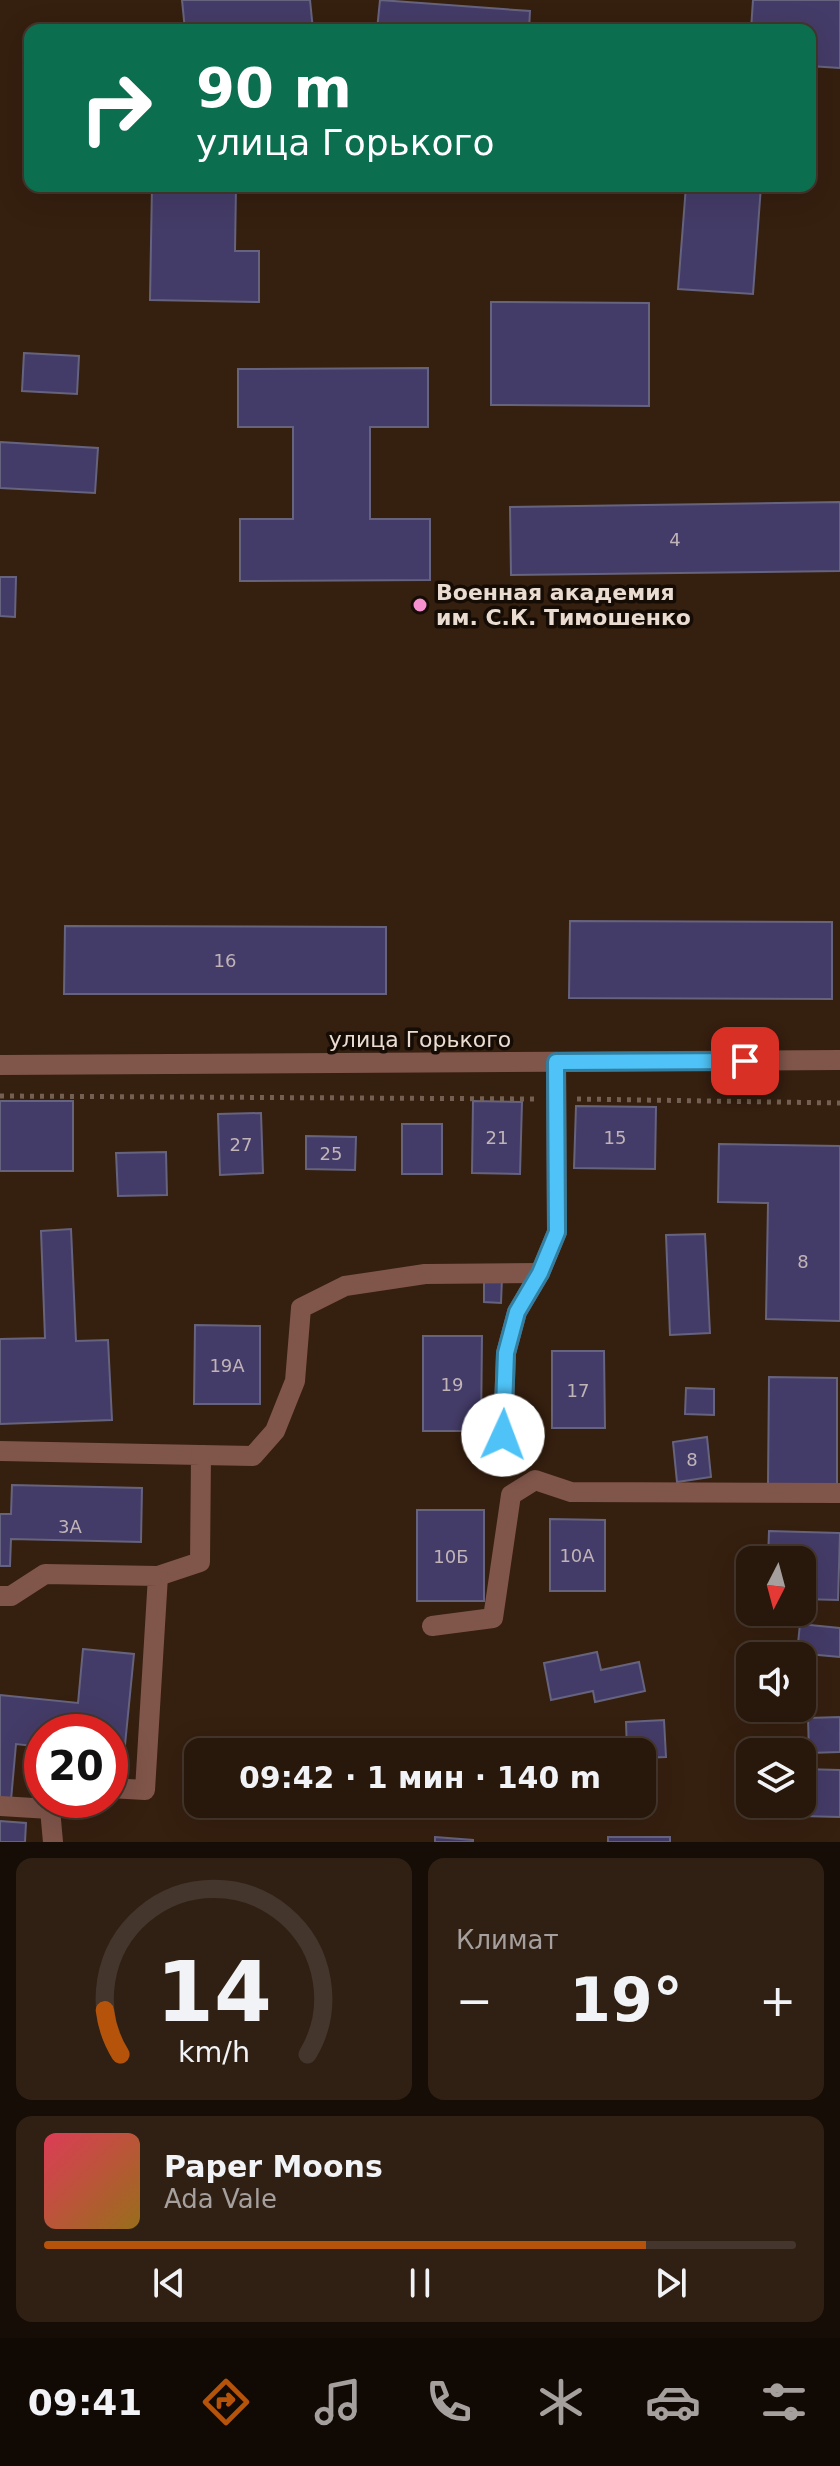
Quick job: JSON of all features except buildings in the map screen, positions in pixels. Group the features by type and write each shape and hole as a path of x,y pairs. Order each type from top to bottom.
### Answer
{"street":[{"name":"улица Горького","path":"0,1065 840,1060"},
{"path":"503,1435 506,1353 517,1312 540,1273 557,1232 556,1062"},
{"path":"0,1451 253,1456 275,1431 295,1381 301,1308 345,1286 425,1274 540,1273"},
{"path":"0,1596 11,1596 45,1574 158,1576 200,1562 201,1455"},
{"path":"432,1626 493,1618 511,1495 535,1480 571,1492 840,1493"},
{"path":"128,1789 145,1790 158,1576"},
{"path":"0,1806 24,1805"},
{"path":"52,1818 53,1842"}],"path":[{"path":"0,1096 840,1103"}],"place":[{"name":"Военная академия им. С.К. Тимошенко","path":"420,605"}],"route":[{"path":"503,1435 506,1353 517,1312 540,1273 557,1232 556,1062 745,1061"}]}
